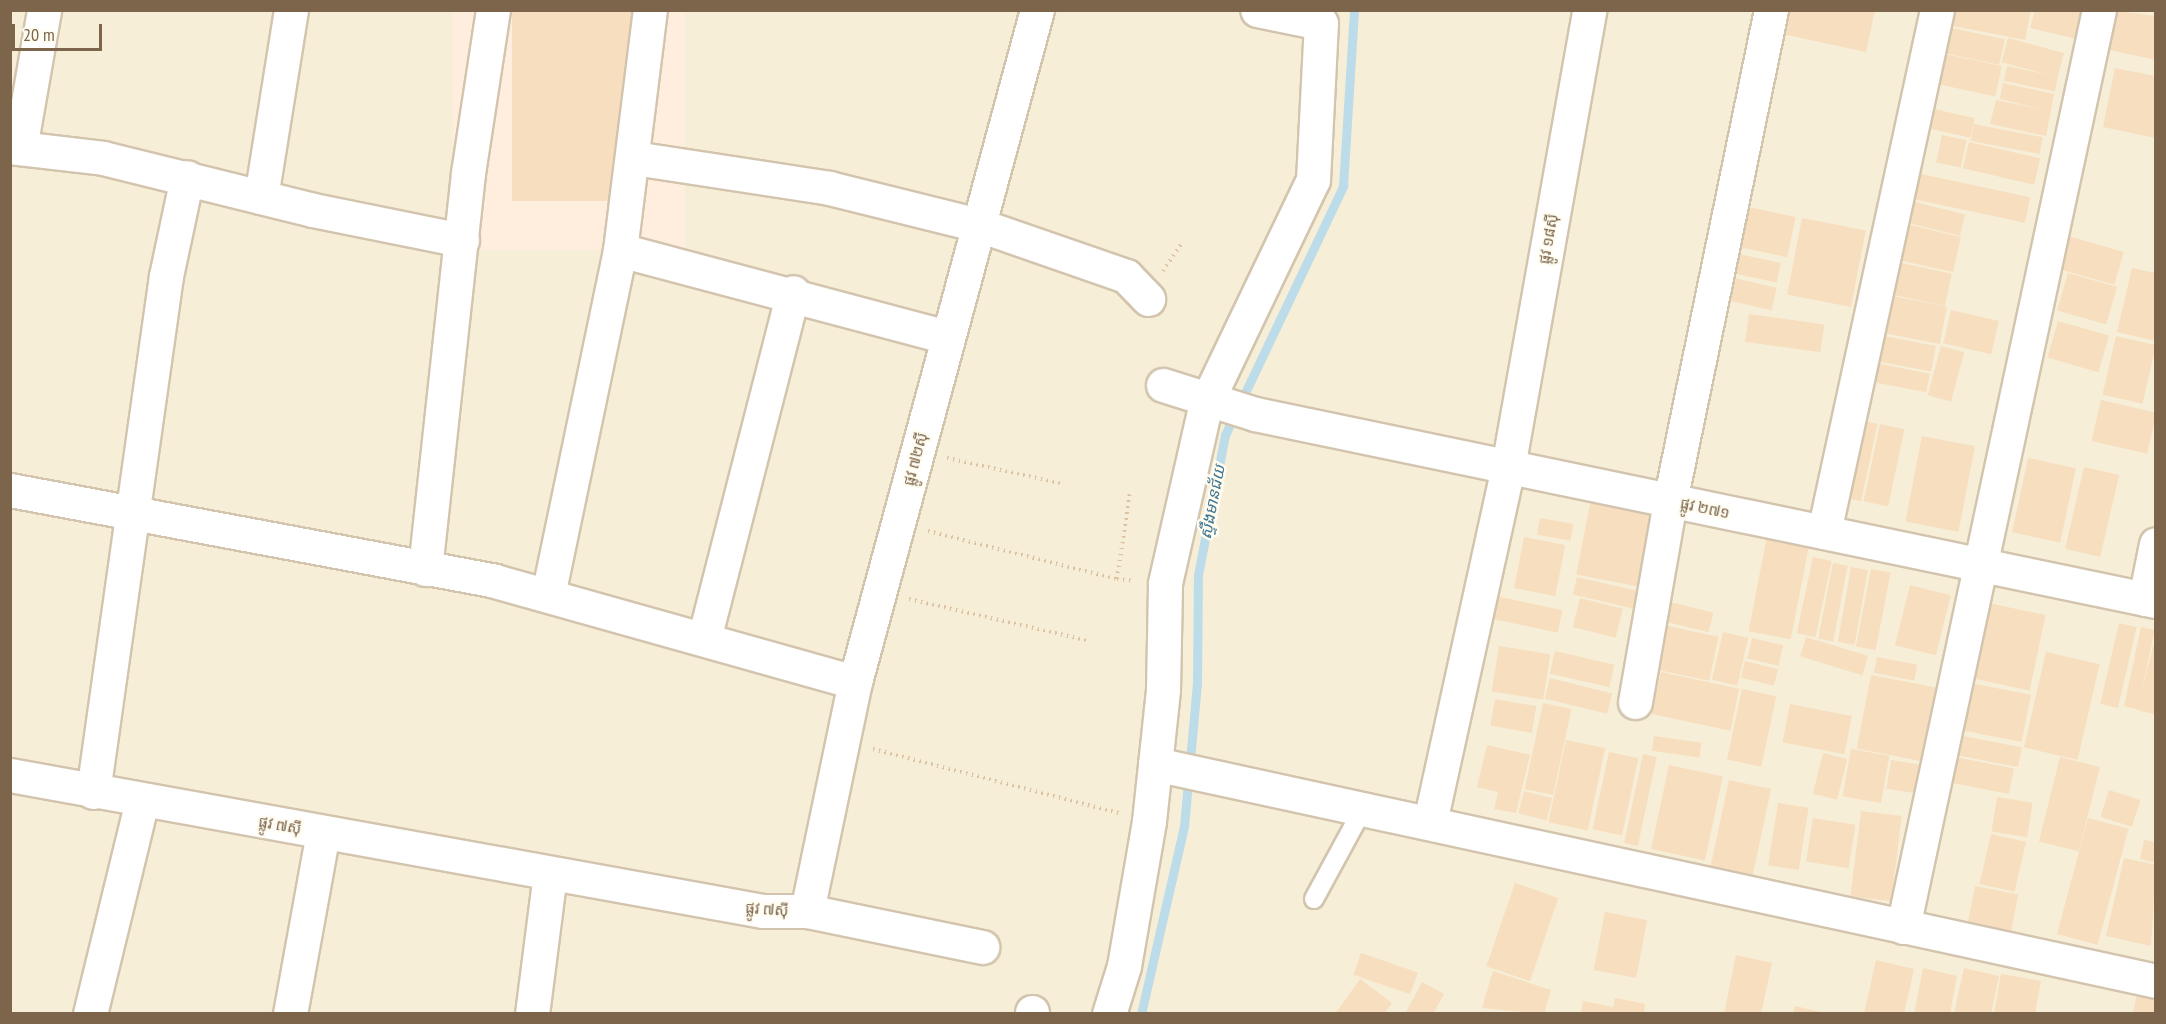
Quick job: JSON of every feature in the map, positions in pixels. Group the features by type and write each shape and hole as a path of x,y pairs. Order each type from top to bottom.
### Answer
{"street":[{"path":"44,10 15,147 103,158 261,197 462,240"},
{"path":"261,197 291,10"},
{"path":"425,568 462,240 493,10"},
{"path":"548,595 620,250 634,158 650,10"},
{"name":"ផ្លូវ ៧២ស៊ី","path":"807,911 841,740 855,682 1037,10"},
{"path":"1109,1014 1124,966 1149,821 1178,767 1165,583 1211,404 1312,180 1321,23 1257,10"},
{"name":"ផ្លូវ ១៨ស៊ី","path":"1430,822 1508,467 1589,10"},
{"path":"1635,702 1670,501 1771,10"},
{"path":"1824,532 1936,10"},
{"path":"1903,927 2099,10"},
{"path":"634,158 829,188 979,225 1126,276 1148,299"},
{"path":"93,792 135,510 166,276 187,177"},
{"path":"620,250 793,292 948,337"},
{"path":"704,639 793,292"},
{"name":"ផ្លូវ ២៧១","path":"1163,386 1211,404 1255,414 2150,600"},
{"path":"10,490 135,510 548,595 855,682"},
{"path":"2150,600 2156,544"},
{"path":"1178,767 2156,981"},
{"name":"ផ្លូវ ៧ស៊ី","path":"10,775 93,792 763,911 807,911 982,947"},
{"path":"90,1014 142,800"},
{"path":"290,1014 323,833"},
{"path":"532,1014 550,874"}],"lane":[{"path":"1314,899 1364,807"}],"path":[{"path":"917,451 1060,483"},
{"path":"898,524 1117,579 1130,492"},
{"path":"880,592 1090,641"},
{"path":"841,740 1149,821"}],"shaded area":[{"path":"10,11 2155,11 2155,1013 10,1013"},
{"path":"453,11 685,11 685,250 453,250"}],"building":[{"path":"512,10 640,10 640,201 512,201"},
{"path":"1783,10 1875,10 1866,52 1778,33"},
{"path":"1941,10 2031,10 2025,40 1938,23"},
{"path":"2035,10 2084,10 2077,39 2030,28"},
{"path":"2108,10 2156,16 2156,60 2100,48"},
{"path":"1947,27 2005,39 1999,65 1942,52"},
{"path":"2008,38 2064,53 2058,77 2002,62"},
{"path":"1945,54 2002,66 1995,96 1939,84"},
{"path":"2007,66 2058,77 2055,91 2004,81"},
{"path":"2115,68 2156,76 2156,138 2103,127"},
{"path":"2003,83 2054,94 2046,136 1990,124 1996,100 2048,111 2000,99"},
{"path":"1930,108 1975,118 1970,138 1926,127"},
{"path":"1974,124 2043,137 2039,154 1971,141"},
{"path":"1942,135 1966,140 1961,168 1936,162"},
{"path":"1969,142 2040,158 2034,185 1963,168"},
{"path":"1907,171 2030,197 2025,223 1902,196"},
{"path":"1903,199 1965,214 1960,236 1898,220"},
{"path":"1739,205 1796,217 1787,257 1730,245"},
{"path":"1802,218 1866,230 1851,307 1787,295"},
{"path":"1897,222 1961,237 1953,272 1889,258 1893,240 1910,244 1893,239"},
{"path":"2068,236 2124,252 2114,285 2059,269"},
{"path":"1729,252 1781,263 1777,283 1725,272"},
{"path":"1897,262 1952,274 1945,306 1890,294"},
{"path":"2132,268 2156,273 2156,341 2117,332"},
{"path":"2068,273 2117,287 2106,325 2057,310"},
{"path":"1721,275 1777,288 1771,310 1716,297"},
{"path":"1892,296 1947,307 1940,344 1885,333"},
{"path":"1951,310 1999,321 1991,354 1943,343"},
{"path":"1749,314 1824,325 1820,352 1745,342"},
{"path":"2058,321 2109,336 2098,372 2048,358"},
{"path":"1879,335 1936,346 1931,372 1874,361"},
{"path":"2116,336 2156,345 2142,404 2103,394"},
{"path":"1941,346 1964,352 1951,401 1928,395"},
{"path":"1870,362 1930,374 1926,392 1866,381"},
{"path":"2101,400 2156,413 2147,454 2092,441"},
{"path":"1854,419 1877,424 1861,501 1838,496"},
{"path":"1880,424 1904,429 1888,506 1864,501"},
{"path":"1922,436 1975,446 1958,532 1905,521"},
{"path":"2028,458 2076,468 2060,543 2012,532"},
{"path":"2084,467 2119,475 2100,557 2065,549"},
{"path":"1591,499 1659,512 1644,588 1576,575"},
{"path":"1540,518 1573,524 1571,541 1537,535"},
{"path":"1768,531 1810,539 1791,639 1749,631"},
{"path":"1524,537 1565,545 1555,596 1514,588"},
{"path":"1813,557 1832,561 1815,637 1797,633"},
{"path":"1833,563 1848,566 1833,641 1818,639"},
{"path":"1851,567 1868,570 1855,645 1838,642"},
{"path":"1871,569 1891,573 1876,650 1856,647"},
{"path":"1577,577 1640,592 1636,609 1573,595"},
{"path":"1910,585 1951,595 1936,655 1895,645"},
{"path":"1491,595 1562,610 1558,633 1486,617"},
{"path":"1580,598 1623,609 1615,638 1573,627"},
{"path":"1662,600 1713,613 1709,632 1657,619"},
{"path":"1984,602 2046,615 2030,690 1968,677"},
{"path":"1654,623 1719,637 1709,681 1645,667"},
{"path":"2119,623 2137,627 2118,708 2100,704"},
{"path":"2141,627 2155,630 2138,709 2124,706"},
{"path":"1723,632 1748,638 1737,686 1712,680"},
{"path":"1806,637 1868,656 1862,675 1800,656"},
{"path":"1752,638 1783,645 1778,666 1747,658"},
{"path":"2155,639 2156,707 2154,714 2137,710"},
{"path":"1499,646 1550,654 1543,700 1492,691"},
{"path":"1555,651 1614,665 1609,687 1550,673"},
{"path":"2046,652 2100,664 2078,760 2024,747"},
{"path":"1877,657 1917,665 1914,681 1874,673"},
{"path":"1745,661 1778,669 1774,686 1741,677"},
{"path":"1661,672 1739,689 1730,731 1652,714"},
{"path":"1871,675 1936,688 1921,761 1857,749"},
{"path":"1550,678 1612,693 1607,714 1545,698"},
{"path":"1970,683 2031,695 2022,742 1961,730"},
{"path":"1742,689 1776,696 1761,767 1727,759"},
{"path":"1495,699 1536,706 1532,733 1490,726"},
{"path":"1543,703 1571,709 1553,795 1525,789"},
{"path":"1790,704 1852,716 1844,754 1783,742"},
{"path":"1958,735 2022,747 2018,767 1954,755"},
{"path":"1654,736 1702,743 1699,758 1652,751"},
{"path":"1566,740 1605,748 1588,830 1549,822"},
{"path":"1487,745 1530,755 1516,813 1494,809 1498,792 1477,787"},
{"path":"1851,749 1889,756 1881,803 1843,796"},
{"path":"1609,752 1638,758 1622,836 1593,829"},
{"path":"1823,753 1847,759 1837,800 1813,794"},
{"path":"1643,754 1657,757 1638,846 1624,843"},
{"path":"1950,756 2014,768 2009,794 1945,782"},
{"path":"2060,757 2100,767 2079,851 2039,841"},
{"path":"1891,760 1921,765 1916,793 1886,789"},
{"path":"1669,765 1723,776 1705,861 1651,849"},
{"path":"1729,780 1771,789 1752,877 1710,868"},
{"path":"2109,790 2140,800 2132,827 2100,817"},
{"path":"1524,791 1552,798 1547,820 1518,813"},
{"path":"1997,797 2033,803 2027,837 1992,832"},
{"path":"1778,803 1809,808 1799,870 1768,865"},
{"path":"1861,811 1902,816 1891,901 1851,896"},
{"path":"1813,818 1855,825 1849,868 1806,861"},
{"path":"2088,818 2129,829 2098,945 2057,934"},
{"path":"1991,834 2026,842 2015,892 1980,884"},
{"path":"2144,840 2156,842 2156,863 2140,859"},
{"path":"2124,858 2156,865 2151,946 2106,936"},
{"path":"1515,883 1558,898 1530,981 1486,966"},
{"path":"1975,886 2018,894 2010,939 1966,930"},
{"path":"1605,912 1647,920 1636,978 1594,970"},
{"path":"1361,953 1418,973 1410,994 1354,975"},
{"path":"1736,955 1772,963 1761,1014 1724,1014"},
{"path":"1876,960 1914,969 1904,1014 1864,1014"},
{"path":"1923,968 1957,976 1950,1014 1914,1014"},
{"path":"1964,968 1999,976 1991,1014 1954,1014"},
{"path":"1493,971 1551,990 1544,1014 1482,1008"},
{"path":"2001,974 2041,981 2035,1014 1994,1014"},
{"path":"1360,979 1392,1003 1384,1014 1335,1014"},
{"path":"1422,982 1444,994 1433,1014 1405,1014"},
{"path":"2137,993 2156,996 2156,1014 2133,1014"},
{"path":"1615,998 1645,1004 1644,1011 1653,1014 1581,1014 1583,1001 1613,1007"},
{"path":"1795,1006 1825,1013 1825,1014 1793,1014"}],"waterway":[{"name":"ស្ទឹងមានជ័យ","path":"1141,1014 1184,826 1197,684 1198,575 1225,435 1343,186 1354,10"}]}
